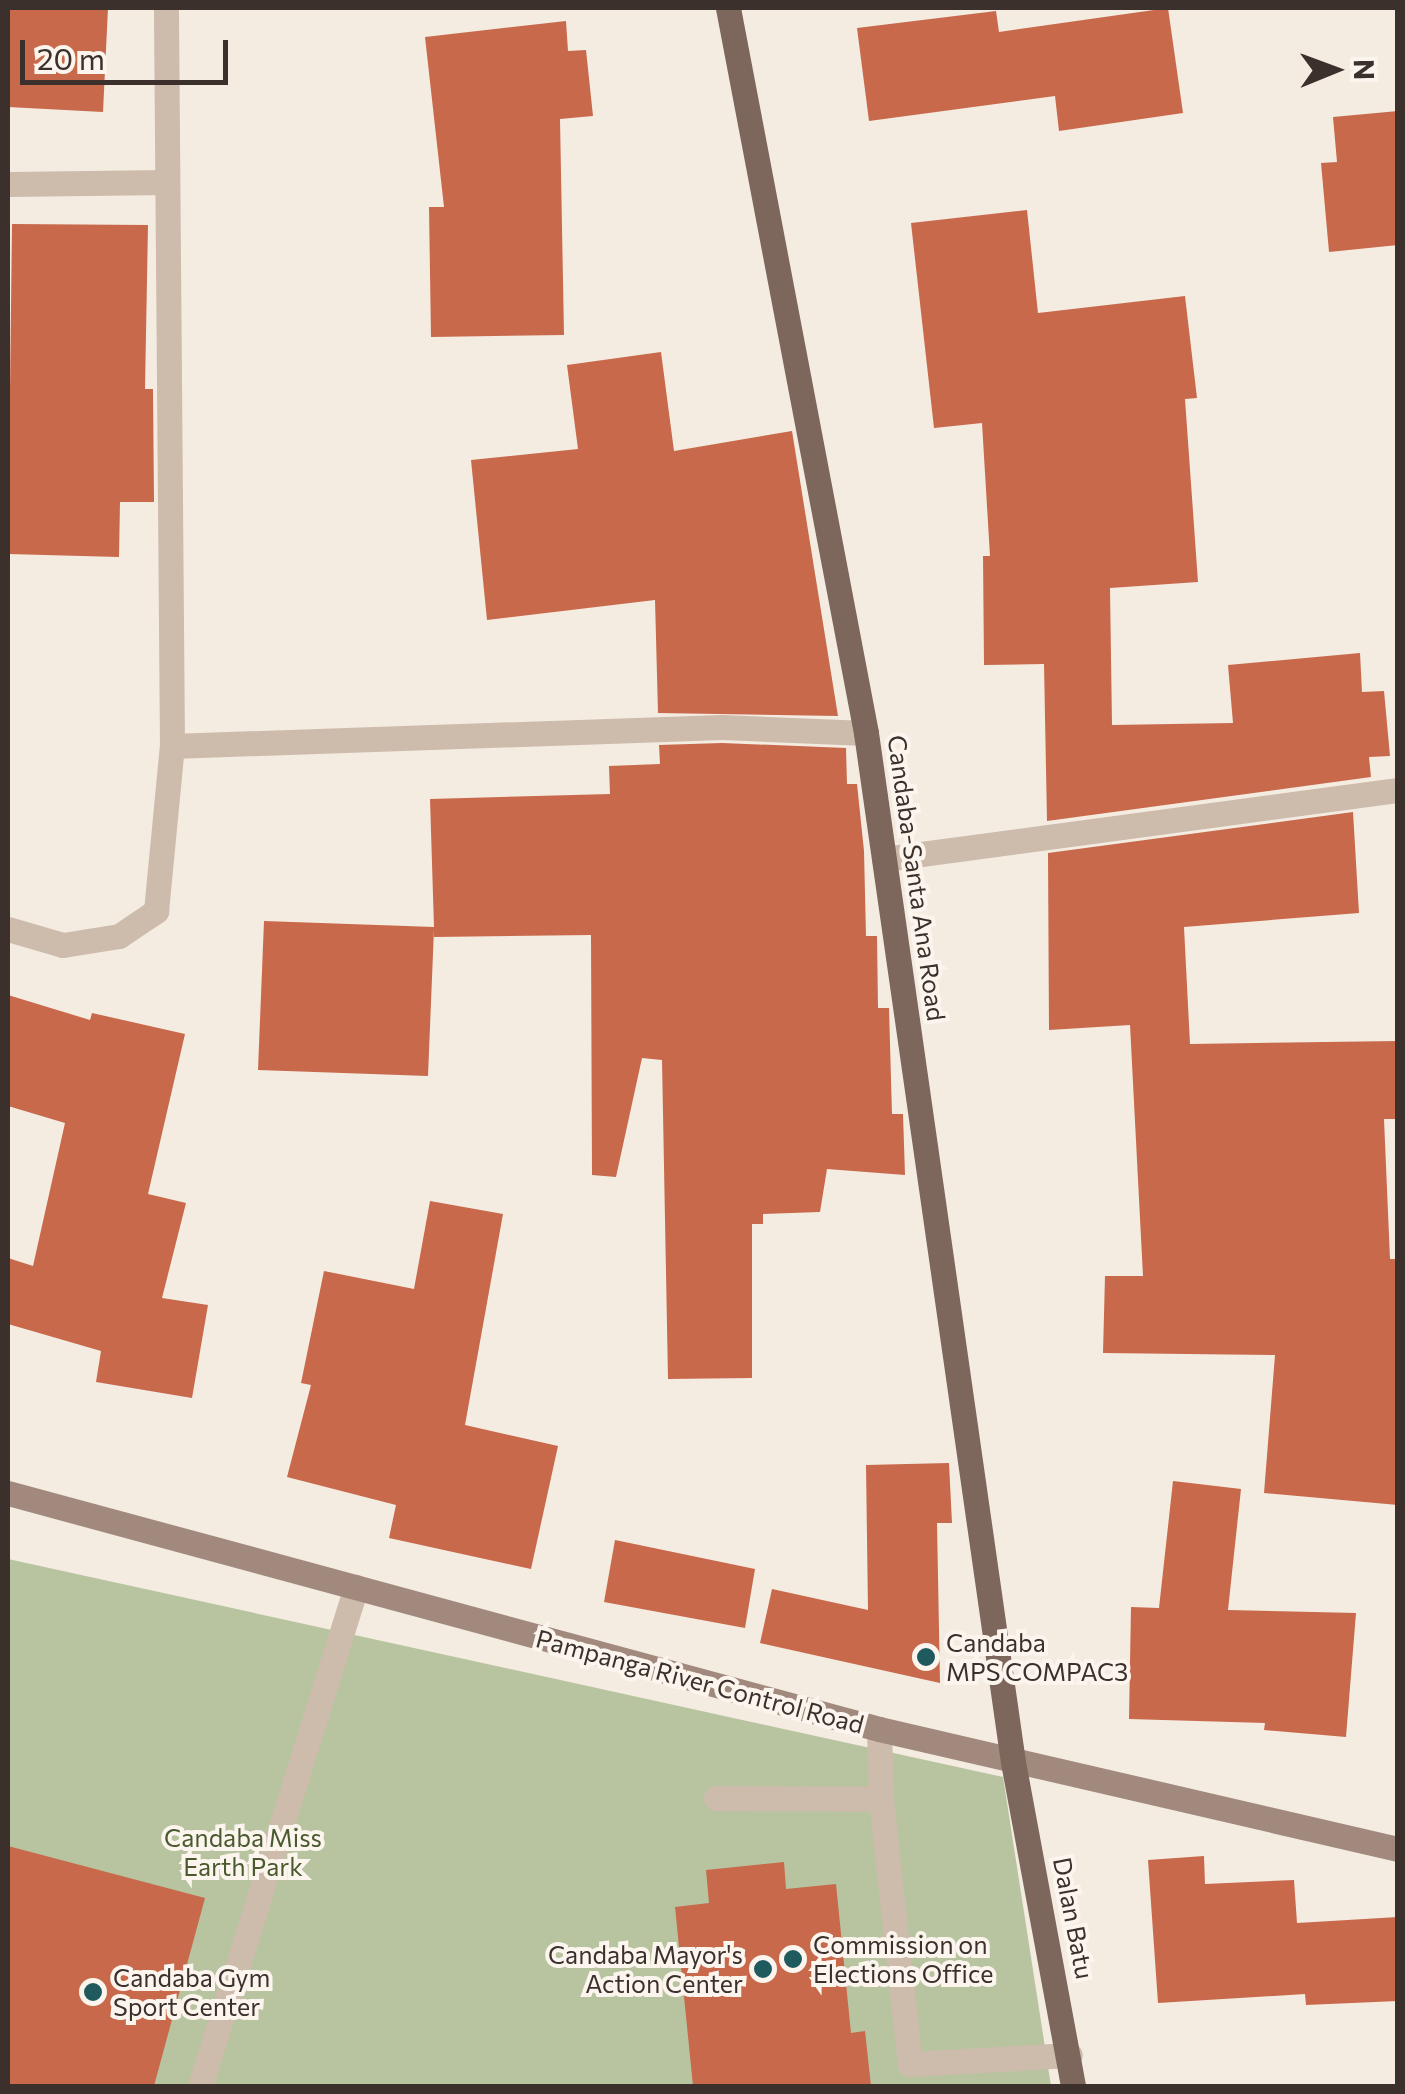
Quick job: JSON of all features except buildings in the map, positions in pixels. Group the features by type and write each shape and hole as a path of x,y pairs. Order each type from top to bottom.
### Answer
{"main road":[{"name":"Candaba-Santa Ana Road","path":"728,8 866,734 1013,1762"},
{"name":"Pampanga River Control Road","path":"8,1493 880,1729 1398,1849"},
{"name":"Dalan Batu","path":"1013,1762 1073,2086"}],"street":[{"path":"8,929 63,945 118,936 156,911 172,746 166,8"},
{"path":"8,184 167,182"},
{"path":"172,746 722,727 866,734"},
{"path":"884,859 1398,790"},
{"path":"200,2086 356,1587"},
{"path":"880,1729 881,1799 910,2064 1070,2055"},
{"path":"716,1798 881,1799"},
{"path":"944,2060 947,2086"}],"green space":[{"name":"Candaba Miss Earth Park","path":"8,1559 1003,1777 1051,2086 8,2086"}],"place":[{"name":"Candaba MPS COMPAC3","path":"926,1657"},
{"name":"Commission on Elections Office","path":"793,1959"},
{"name":"Candaba Mayor's Action Center","path":"763,1969"},
{"name":"Candaba Gym Sport Center","path":"93,1992"}]}
